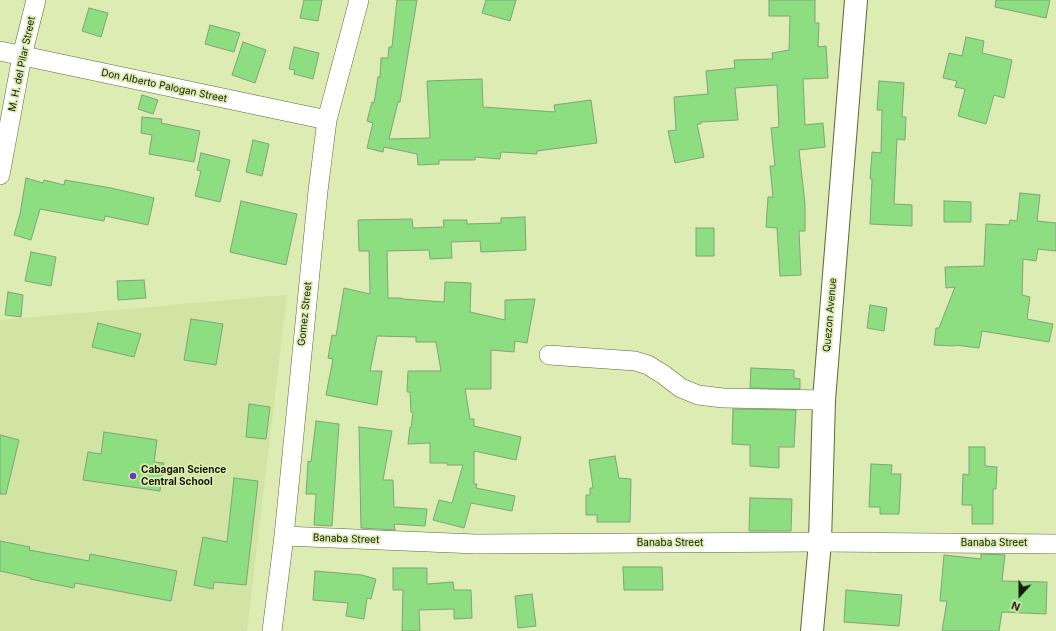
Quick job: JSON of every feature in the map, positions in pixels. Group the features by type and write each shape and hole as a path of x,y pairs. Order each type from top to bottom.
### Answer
{"main road":[{"name":"Quezon Avenue","path":"812,631 820,542 824,400 856,0"}],"street":[{"name":"M. H. del Pilar Street","path":"0,175 22,56 36,0"},
{"name":"Gomez Street","path":"272,631 284,536 318,191 327,120 359,0"},
{"name":"Don Alberto Palogan Street","path":"0,51 327,120"},
{"path":"549,355 635,361 648,365 681,388 698,396 723,398 824,400"},
{"name":"Banaba Street","path":"284,536 476,544 820,542 1056,544"}],"shaded area":[{"name":"Cabagan Science Central School","path":"287,295 247,631 0,631 0,320"}],"building":[{"path":"304,0 322,0 318,21 300,18"},
{"path":"397,0 417,0 400,102 398,102 389,139 430,138 427,81 482,79 483,107 555,112 554,105 591,100 597,143 537,151 537,154 501,152 500,159 475,157 475,160 439,160 439,164 418,165 417,154 384,147 383,152 367,148 373,123 367,121 372,102 374,103 378,77 380,77 381,58 388,58 389,47 392,47"},
{"path":"486,0 516,0 510,21 482,13"},
{"path":"769,0 815,0 815,23 819,23 818,47 826,46 828,78 803,79 805,125 823,123 825,147 799,150 805,204 805,231 799,231 801,275 780,276 777,228 766,227 768,197 773,197 770,166 775,166 771,128 779,127 777,85 735,88 738,120 701,122 701,124 697,124 704,157 675,163 668,131 676,130 674,97 708,94 706,71 735,68 734,60 773,59 772,53 789,50 790,16 769,16"},
{"path":"996,0 1050,0 1046,18 995,7"},
{"path":"89,8 108,13 101,37 82,31"},
{"path":"210,25 240,33 234,52 205,44"},
{"path":"966,37 984,41 982,53 1012,60 1004,98 994,95 986,124 958,116 965,89 955,87 957,81 943,78 949,53 962,56"},
{"path":"243,42 266,50 255,83 232,75"},
{"path":"294,47 319,53 313,79 294,74 295,70 289,69"},
{"path":"879,81 904,83 902,117 906,117 905,140 897,139 894,204 912,205 912,226 870,224 872,179 870,179 872,152 881,153 882,110 877,110"},
{"path":"142,95 158,100 153,114 138,109"},
{"path":"142,117 162,119 161,123 200,131 194,162 149,154 152,135 141,133"},
{"path":"253,140 269,144 262,176 246,172"},
{"path":"201,153 230,160 220,202 195,196 201,171 197,170"},
{"path":"26,178 43,183 44,180 64,185 65,180 111,188 154,198 148,225 105,216 104,221 40,209 31,240 14,235 20,214"},
{"path":"1020,193 1040,195 1037,221 1056,223 1056,251 1038,249 1036,261 1023,259 1022,295 1030,297 1027,319 1053,324 1049,342 982,331 979,348 955,345 934,345 936,328 939,328 955,287 946,288 945,267 984,266 986,224 1009,225 1010,220 1017,221"},
{"path":"241,201 297,214 286,265 230,252"},
{"path":"944,201 971,202 971,222 944,222"},
{"path":"525,217 526,250 481,252 480,241 451,242 452,258 430,259 429,250 387,251 388,298 444,302 445,282 471,283 470,312 505,320 505,300 535,299 527,343 515,341 514,352 491,350 491,389 465,389 470,419 474,419 474,426 521,437 516,460 474,451 474,484 477,484 476,488 515,496 512,511 471,503 464,528 433,520 439,500 452,503 463,465 430,463 430,443 408,444 413,413 411,412 410,392 407,392 408,371 441,371 436,342 416,342 416,337 377,336 370,371 382,371 377,405 326,395 333,359 328,358 332,335 336,336 344,288 370,294 369,251 359,251 358,220 412,219 413,228 444,227 443,220 467,220 467,224 501,223 501,218"},
{"path":"696,228 714,228 714,256 696,256"},
{"path":"31,252 56,257 51,286 25,281"},
{"path":"144,280 146,298 118,300 117,281"},
{"path":"8,292 23,295 21,317 5,315"},
{"path":"870,305 887,308 884,331 867,328"},
{"path":"191,319 223,324 216,365 184,360"},
{"path":"98,323 141,334 134,357 92,347"},
{"path":"751,368 794,370 794,378 800,379 800,389 750,388"},
{"path":"249,404 270,407 266,439 246,437"},
{"path":"733,409 796,410 794,447 779,447 779,468 750,466 750,445 732,444"},
{"path":"316,421 339,424 332,526 314,525 316,494 306,494 308,461 311,462"},
{"path":"359,427 392,431 383,480 393,480 394,507 427,509 425,526 394,524 395,530 361,528"},
{"path":"104,432 157,440 154,462 164,463 160,491 83,480 88,452 101,454"},
{"path":"0,435 19,440 6,494 0,494"},
{"path":"969,447 985,447 985,466 997,467 996,489 993,489 993,524 972,524 972,505 962,505 963,474 969,475"},
{"path":"615,456 619,478 631,479 630,522 597,522 597,515 586,515 586,495 590,495 590,488 593,488 589,460"},
{"path":"871,464 892,465 891,474 901,474 899,514 880,514 880,507 869,507"},
{"path":"234,478 258,481 246,585 214,582 213,589 194,585 203,537 227,542"},
{"path":"750,498 792,499 791,531 749,531"},
{"path":"0,541 30,547 29,550 89,561 90,554 177,571 171,601 75,583 74,588 0,571"},
{"path":"981,554 1005,555 1002,581 1047,582 1046,614 1002,612 999,631 942,631 947,601 940,601 944,555 981,559"},
{"path":"623,567 662,567 663,590 624,590"},
{"path":"393,568 427,568 427,584 453,582 454,590 471,590 472,618 454,619 454,609 419,610 420,631 402,631 403,590 393,590"},
{"path":"315,571 362,575 376,579 371,599 367,598 364,619 346,616 348,603 313,600"},
{"path":"846,590 902,595 899,626 844,622"},
{"path":"532,594 536,626 518,628 515,596"}],"place":[{"name":"Cabagan Science Central School","path":"133,476"}]}
